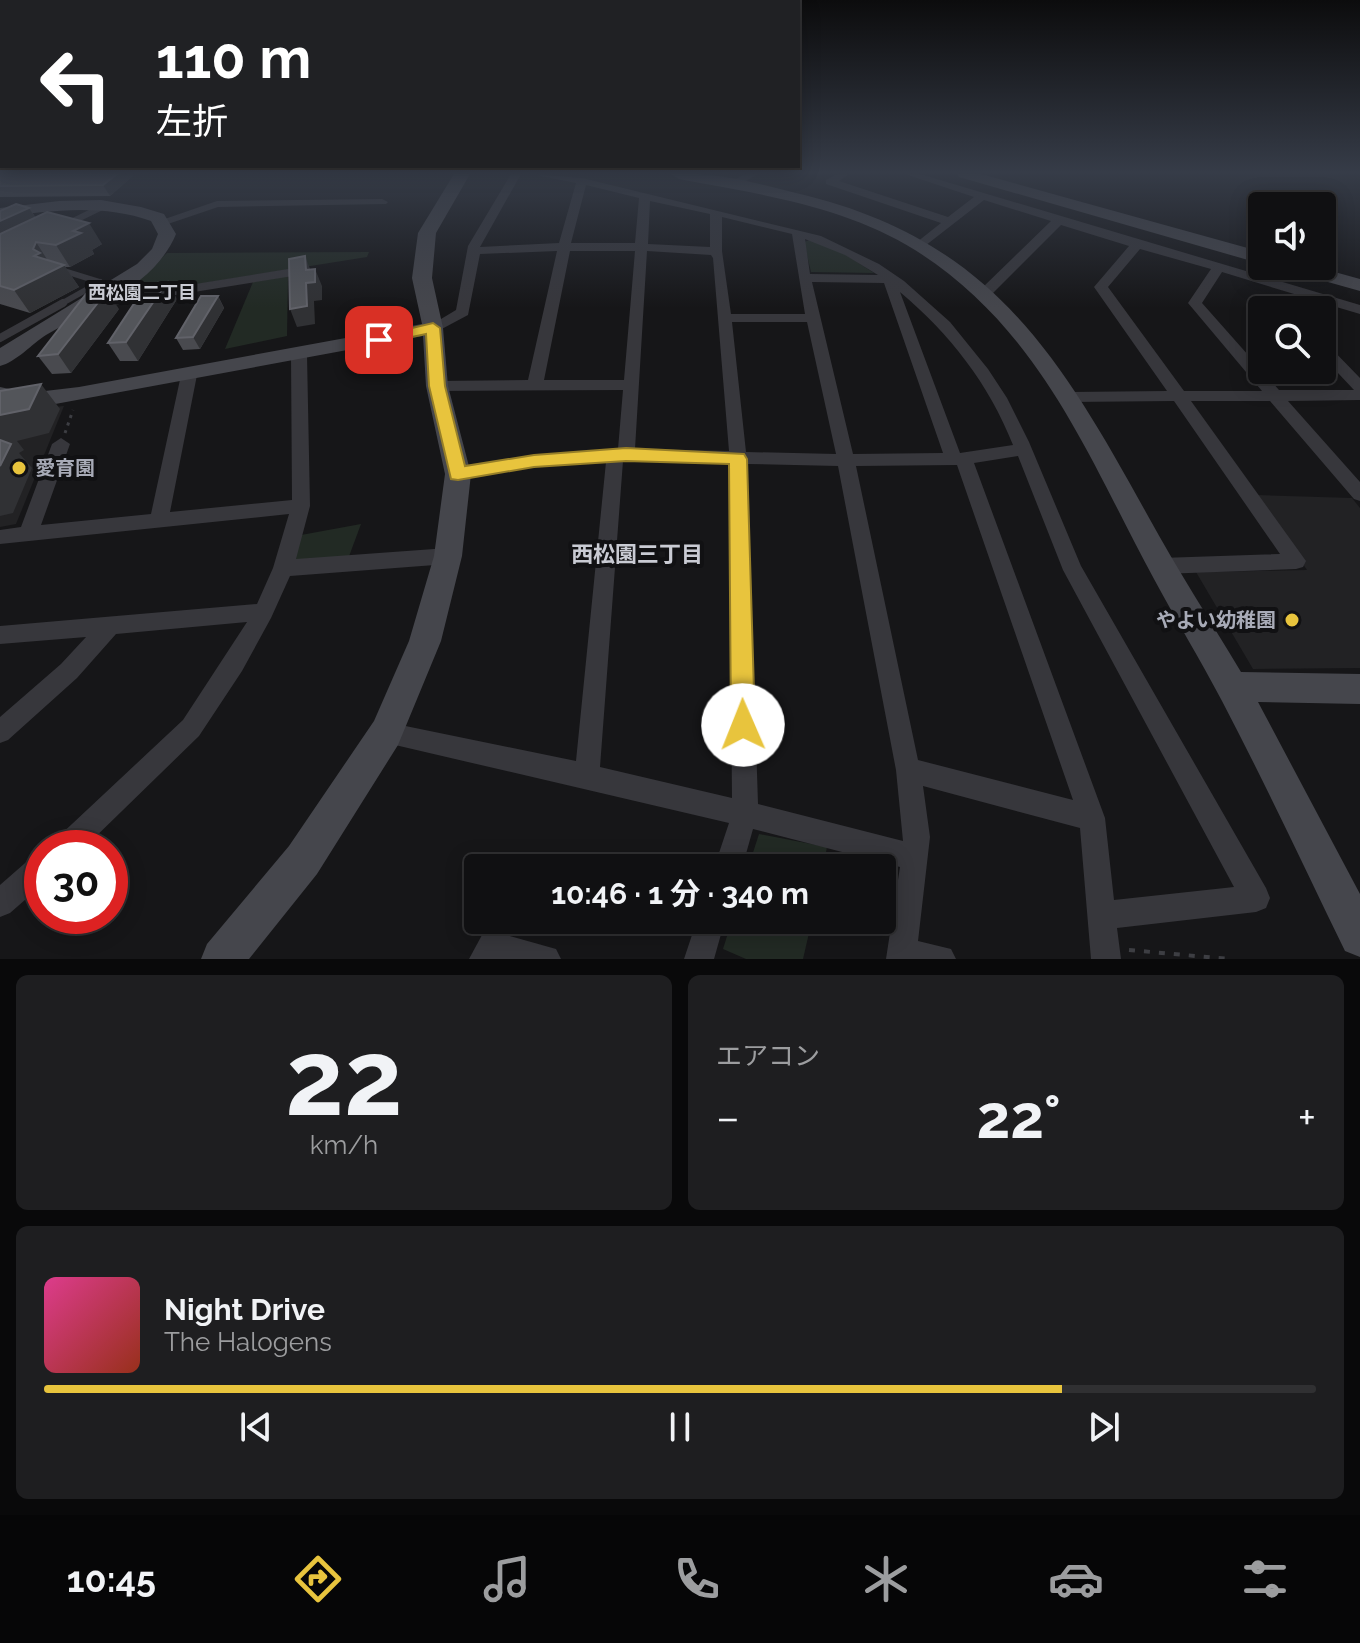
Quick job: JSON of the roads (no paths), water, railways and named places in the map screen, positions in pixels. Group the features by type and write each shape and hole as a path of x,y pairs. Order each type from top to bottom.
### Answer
{"street":[{"path":"0,359 35,333 79,307 107,284 146,267 167,239 162,222 156,219"},
{"path":"162,222 172,219"},
{"path":"222,959 303,860 386,733 425,641 448,556 458,474 437,386 433,328 422,278 427,233 435,219"},
{"path":"0,394 7,399 37,399 79,394 433,328 463,312 474,246 490,219"},
{"path":"535,385 572,219"},
{"path":"587,776 630,385 644,219"},
{"path":"716,219 716,251 738,459 745,814 732,854"},
{"path":"744,219 798,232 850,252 904,287 931,311 981,368 1013,424 1071,567 1256,898 1100,916"},
{"path":"859,219 921,245 986,292 1043,355 1070,397 1161,566 1232,687 1360,936"},
{"path":"941,219 951,222"},
{"path":"921,245 955,219"},
{"path":"1055,219 1360,310"},
{"path":"1123,219 1248,254"},
{"path":"986,292 1059,220"},
{"path":"798,232 804,278 846,460 908,770 917,837 901,956 941,959"},
{"path":"1137,244 1101,287 1296,561 1161,566"},
{"path":"474,251 564,247 716,251"},
{"path":"1219,267 1195,303 1360,494"},
{"path":"79,307 288,273"},
{"path":"804,278 889,279"},
{"path":"1336,278 1360,285"},
{"path":"889,279 959,458 1092,818 1105,954"},
{"path":"725,318 814,318"},
{"path":"84,830 191,728 264,612 283,568 301,506 299,355"},
{"path":"1336,362 1360,387"},
{"path":"159,519 189,375"},
{"path":"437,386 630,385"},
{"path":"1070,397 1276,398 1360,395"},
{"path":"29,532 61,444"},
{"path":"458,474 534,461 620,456 846,460 959,458 1023,449"},
{"path":"0,537 301,506"},
{"path":"283,568 448,556"},
{"path":"0,635 264,612"},
{"path":"0,732 69,671 110,626"},
{"path":"1232,687 1360,689"},
{"path":"386,733 587,776 916,858"},
{"path":"908,770 1092,818"},
{"path":"0,903 24,882"},
{"path":"699,959 707,934"},
{"path":"484,959 492,945 546,959"}],"lane":[{"path":"51,232 78,219"},
{"path":"54,269 107,284"},
{"path":"0,338 107,284"}],"place":[{"name":"愛育園","path":"19,468"},
{"name":"やよい幼稚園","path":"1292,620"}],"district":[{"name":"西松園二丁目","path":"142,292"},
{"name":"西松園三丁目","path":"637,554"}]}
